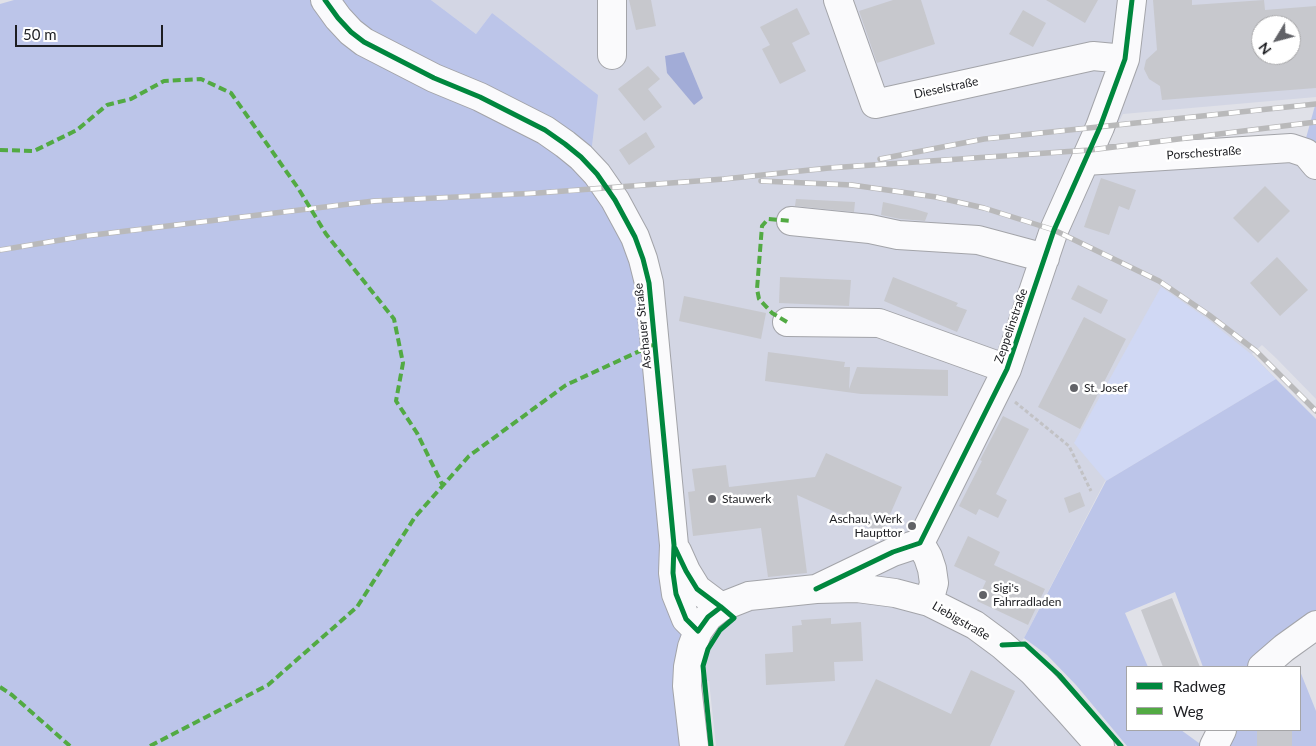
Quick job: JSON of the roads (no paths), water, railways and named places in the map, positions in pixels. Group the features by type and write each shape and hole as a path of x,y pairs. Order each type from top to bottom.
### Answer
{"street":[{"name":"Aschauer Straße","path":"325,0 338,18 364,42 434,78 480,97 545,130 566,144 597,174 615,200 635,238 649,283 674,545 673,573 676,594 686,618 698,630"},
{"path":"612,0 612,55"},
{"name":"Dieselstraße","path":"838,0 876,104 1093,56 1125,59"},
{"name":"Zeppelinstraße","path":"920,543 1002,378 1054,230 1100,127 1125,59 1132,0"},
{"name":"Porschestraße","path":"1085,161 1292,148 1306,153 1316,165"},
{"path":"791,221 870,229 898,235 978,240 1044,258"},
{"path":"787,322 880,323 1002,378"},
{"path":"816,589 893,552 920,543 928,556 934,583 928,602"},
{"name":"Aschauer Straße","path":"674,545 686,571 698,588 722,607"},
{"name":"Liebigstraße","path":"698,630 708,617 722,607 749,596 816,589 857,588 895,593 928,602 975,626 1002,645 1033,672 1100,746"},
{"path":"1263,666 1316,625"},
{"path":"694,746 687,686 688,667 698,630"},
{"path":"1214,746 1222,731"}],"railway":[{"path":"880,159 984,139 1316,104"},
{"path":"0,250 85,236 374,201 538,193 724,179 829,168 1090,150 1316,122"},
{"path":"761,181 852,185 936,197 984,208 1054,230 1159,281 1209,315 1256,351 1316,411"}],"place":[{"name":"St. Josef","path":"1074,388"},
{"name":"Stauwerk","path":"712,499"},
{"name":"Aschau, Werk Haupttor","path":"912,526"},
{"name":"Sigi's Fahrradladen","path":"983,595"}]}
